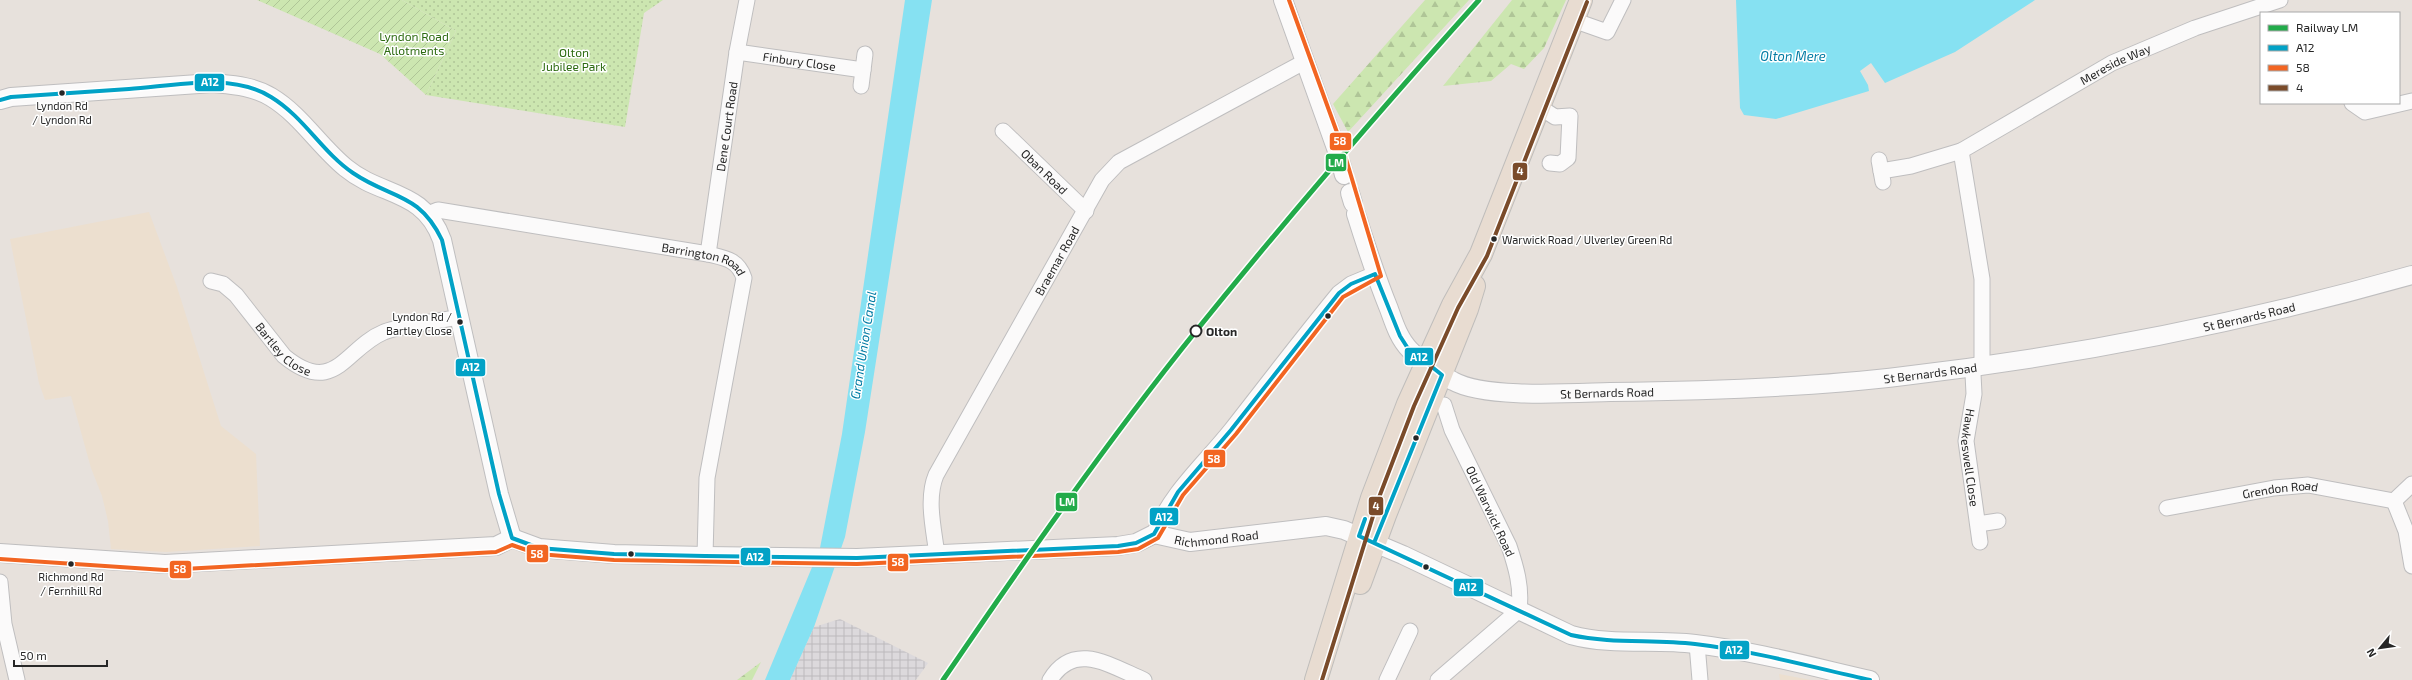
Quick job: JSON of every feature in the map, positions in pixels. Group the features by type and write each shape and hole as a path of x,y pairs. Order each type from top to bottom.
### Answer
{"highway":[{"path":"1316,680 1366,540 1434,369 1467,309 1481,254 1581,0"},
{"path":"1326,680 1366,540"}],"street":[{"name":"Dene Court Road","path":"708,254 737,52 746,0"},
{"path":"1283,0 1341,164"},
{"path":"1572,20 1607,32 1623,0"},
{"name":"Mereside Way","path":"1881,171 1911,166 1961,151 2112,63 2195,28 2280,0"},
{"name":"Finbury Close","path":"737,52 863,70"},
{"path":"862,86 865,54"},
{"name":"Braemar Road","path":"937,555 931,486 1102,180 1119,162 1304,62"},
{"path":"0,100 11,97 213,83 244,86 270,97 287,108 347,170 418,205 437,225 442,240 499,494 512,538"},
{"path":"2400,104 2412,101"},
{"path":"2353,104 2365,112 2399,104"},
{"path":"1538,106 1555,117 1570,116 1568,158 1560,164 1550,163"},
{"name":"Oban Road","path":"1003,131 1086,211"},
{"path":"1961,151 1982,279 1976,366"},
{"name":"St Bernards Road","path":"1353,203 1375,274 1400,336 1411,352 1434,369 1456,383 1480,390 1541,393 1664,392 1826,383 1976,366 2158,336 2288,308 2412,275"},
{"name":"Barrington Road","path":"428,214 438,210 708,254 730,259 737,264 744,278 707,478 704,556"},
{"path":"0,553 165,564 496,546 512,538 539,548 614,554 842,558 1118,546 1136,543 1154,534 1162,514 1173,496 1230,431 1269,378 1339,293 1351,284 1375,274"},
{"name":"Bartley Close","path":"210,281 223,284 236,295 284,356 292,363 314,371 324,372 344,364 369,340 385,332 460,317"},
{"name":"Hawkeswell Close","path":"1976,366 1973,374 1974,394 1966,441 1980,542"},
{"name":"Old Warwick Road","path":"1444,405 1452,430 1515,564 1520,596 1519,610"},
{"path":"2412,484 2394,500 2406,531 2412,566"},
{"name":"Grendon Road","path":"2167,508 2274,488 2308,485 2394,500"},
{"name":"Hawkeswell Close","path":"1978,524 1998,521"},
{"name":"Richmond Road","path":"1154,534 1190,542 1326,526 1366,540 1519,610 1542,623 1588,640 1662,641 1697,644 1749,653 1870,680"},
{"path":"0,582 4,624 17,680"},
{"path":"1438,680 1519,610"},
{"path":"1387,680 1410,632"},
{"path":"1697,644 1700,680"},
{"path":"1050,680 1061,664 1081,658 1092,658 1144,680"}],"shaded area":[{"path":"149,212 177,287 221,426 256,454 260,546 166,552 111,549 108,521 102,496 91,468 71,396 45,400 39,383 10,239"},
{"path":"840,619 928,663 916,680 790,680 814,627"},
{"path":"1779,674 1811,680 1780,680"}],"green space":[{"name":"Lyndon Road Allotments","path":"257,0 402,0 456,31 426,95 380,54"},
{"name":"Olton Jubilee Park","path":"402,0 663,0 644,13 625,127 426,95 456,31"},
{"path":"1425,0 1469,0 1348,132 1333,104"},
{"path":"1512,0 1566,0 1544,48 1524,69 1511,64 1491,81 1443,86"},
{"path":"761,662 752,680 737,680"}],"water":[{"name":"Grand Union Canal","path":"905,0 932,0 865,432 845,537 814,627 790,680 765,680 820,548 842,434"},
{"name":"Olton Mere","path":"1736,0 2035,0 1955,52 1885,83 1871,63 1860,71 1868,85 1869,91 1776,119 1744,115 1740,108"}],"rail line":[{"name":"LM","path":"943,680 1066,503 1130,416 1196,331 1300,205 1479,0"}],"transit line":[{"name":"58","path":"0,559 165,570 496,552 512,545 538,554 614,560 857,564 1118,552 1138,549 1158,538 1183,495 1236,434 1343,297 1381,276 1343,149 1289,0"},
{"name":"4","path":"1322,680 1378,500 1414,406 1458,308 1487,256 1587,2"},
{"name":"A12","path":"0,100 11,97 129,89 202,82 238,85 255,89 283,105 342,165 367,181 403,198 424,213 433,224 442,240 499,494 512,538 539,548 614,554 857,558 1118,546 1136,543 1154,534 1178,492 1231,430 1339,293 1351,284 1375,274 1400,336 1407,347 1442,375 1374,543"},
{"name":"A12","path":"1365,519 1359,536 1571,635 1602,640 1679,643 1717,647 1783,660 1870,680"}],"place":[{"name":"Lyndon Rd / Lyndon Rd","path":"62,93"},
{"name":"Warwick Road / Ulverley Green Rd","path":"1494,239"},
{"name":"Lyndon Rd / Bartley Close","path":"460,322"},
{"name":"Olton","path":"1196,331"},
{"name":"Richmond Rd / Fernhill Rd","path":"71,564"}]}
